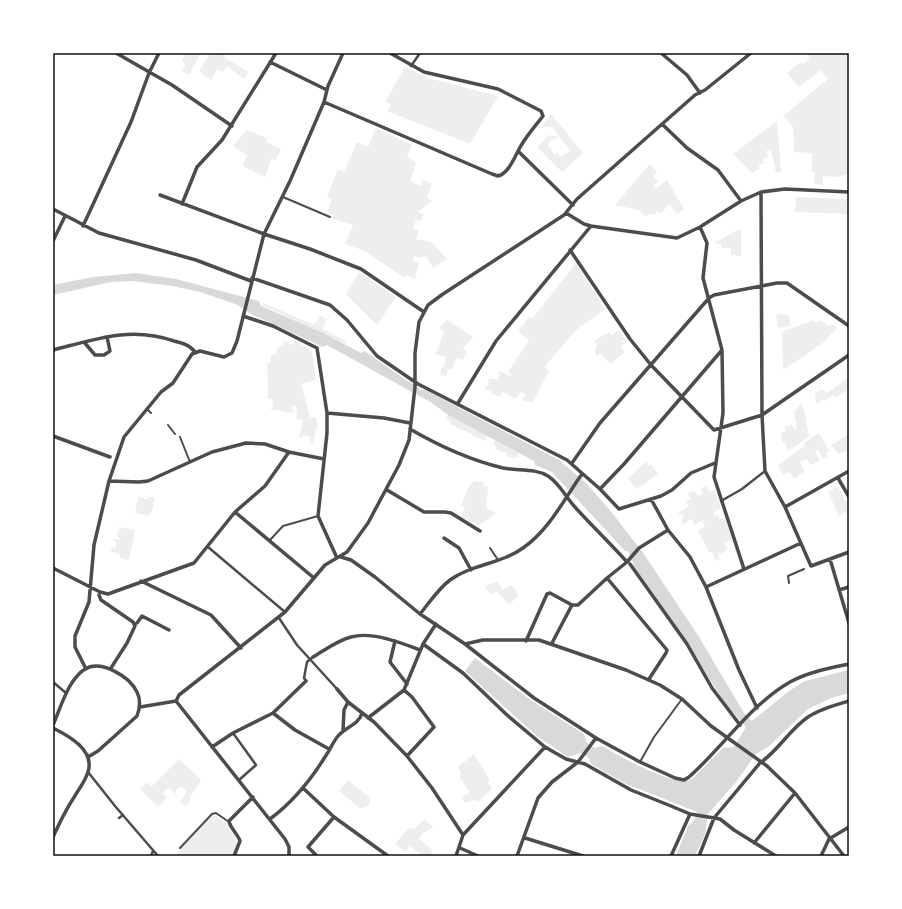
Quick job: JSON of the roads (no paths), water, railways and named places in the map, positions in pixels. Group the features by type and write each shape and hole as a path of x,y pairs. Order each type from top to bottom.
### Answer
{"street":[{"path":"116,53 203,105 232,126"},
{"path":"83,226 131,122 149,73 159,53"},
{"path":"182,204 197,167 222,140 232,126 276,53"},
{"path":"86,669 77,652 75,641 79,625 89,602 89,585 94,545 109,481 124,437 161,392 173,383 195,352 200,351 224,358 232,353 237,341 264,234 324,102 327,90 343,53"},
{"path":"324,102 492,174 501,176 520,152 521,145 539,121 543,113 498,89 424,72 390,53"},
{"path":"411,66 420,53"},
{"path":"661,53 687,75 700,93"},
{"path":"176,701 179,695 279,618 326,565 350,549 368,523 387,490 407,447 415,387 414,353 419,322 428,305 442,294 484,268 566,213 604,174 662,124 751,53"},
{"path":"270,62 327,90"},
{"path":"662,124 683,144 718,170 741,201"},
{"path":"520,152 573,205"},
{"path":"566,213 584,224 591,226 677,238 700,227 741,201 761,192 785,189 849,192"},
{"path":"761,192 762,415 765,471 785,507 801,543 807,567 849,552"},
{"path":"160,195 361,269 424,312"},
{"path":"53,209 83,226 118,239 196,260 330,305 347,320 377,356 415,382 572,463 581,475 600,489 619,509 667,493 692,474 715,463"},
{"path":"53,240 65,216"},
{"path":"458,403 496,341 591,226"},
{"path":"700,227 707,243 703,278 722,350 723,413 714,477 744,569"},
{"path":"570,250 630,339 651,365 714,430 762,415 849,355"},
{"path":"572,463 596,427 709,298 714,295 761,286 787,283 849,326"},
{"path":"243,316 273,326 317,348 327,413 318,516 339,557 351,560 375,577 420,614 465,644 534,698 596,738 640,762 675,778 684,780 697,770 771,695 800,677 849,664"},
{"path":"53,350 107,337 132,333 155,334 188,345 195,352"},
{"path":"84,342 95,355 104,355 110,351 107,337"},
{"path":"600,489 624,464 722,350"},
{"path":"327,413 384,418 410,423"},
{"path":"410,429 445,448 469,457 502,468 540,473 547,476 628,563 687,644 712,688 740,725"},
{"path":"53,436 110,457"},
{"path":"109,481 143,482 222,448 246,443 270,445 289,452 324,459"},
{"path":"53,568 89,585 100,592 108,594 115,593 142,581 191,565 208,547 235,512 265,486 289,452"},
{"path":"721,501 742,489 765,471"},
{"path":"785,507 849,471"},
{"path":"420,614 439,590 450,580 517,552 532,540 568,497 581,475"},
{"path":"838,478 849,497"},
{"path":"387,490 424,512 445,512 451,514 480,531"},
{"path":"651,499 668,530 690,557 706,587 742,676 757,708"},
{"path":"235,512 314,578"},
{"path":"526,641 547,594 550,593 572,605 578,605 607,578 628,563 631,556 639,548 668,530"},
{"path":"444,538 459,548 471,570"},
{"path":"706,587 801,543"},
{"path":"208,547 285,612"},
{"path":"830,559 849,623"},
{"path":"607,578 667,650 666,654 649,679"},
{"path":"142,581 212,615 241,648"},
{"path":"839,590 849,587"},
{"path":"99,596 102,600 136,625"},
{"path":"552,643 572,605"},
{"path":"111,668 142,616 168,630"},
{"path":"279,618 296,645 312,659 348,702 368,718 407,756 432,788 463,835"},
{"path":"368,718 404,690 420,650 436,624"},
{"path":"212,747 233,733 273,713 306,681 304,678 307,662 351,637 361,635 395,642 420,650"},
{"path":"465,644 483,640 539,640 552,643 649,679 682,698 711,726 760,763 767,766 795,793 844,856"},
{"path":"68,642 75,641"},
{"path":"395,642 390,662 407,684"},
{"path":"423,644 463,673 507,715 545,747 566,759 585,764 631,790 690,814 720,819 754,843 776,856"},
{"path":"53,725 67,693 77,676 86,669 98,665 111,668 133,686 137,692 140,707 137,716 98,751 88,757"},
{"path":"53,682 67,693"},
{"path":"404,690 412,697 434,727 407,756"},
{"path":"140,707 176,701"},
{"path":"176,701 290,846 289,856"},
{"path":"700,856 714,818 760,763 769,757 808,717 849,701"},
{"path":"342,731 344,710 348,702"},
{"path":"273,713 295,730 329,749"},
{"path":"270,819 294,799 342,731 356,722 362,713"},
{"path":"53,728 71,737 79,744 88,757 89,766 85,778 53,837"},
{"path":"233,733 256,765 239,780"},
{"path":"517,856 538,798 552,782 578,762 596,738"},
{"path":"456,856 460,848 460,841 463,835 545,747"},
{"path":"88,772 158,856"},
{"path":"303,788 334,817 388,856"},
{"path":"754,843 795,793"},
{"path":"234,856 240,841 229,822 253,797"},
{"path":"671,856 690,814"},
{"path":"119,818 123,815"},
{"path":"318,856 307,847 334,817"},
{"path":"821,856 830,839 849,827"},
{"path":"524,838 583,856"},
{"path":"460,848 478,856"},
{"path":"151,856 153,851"}],"lane":[{"path":"282,197 330,217"},
{"path":"147,409 151,413"},
{"path":"168,425 175,434"},
{"path":"180,437 190,462"},
{"path":"270,540 283,526 318,516"},
{"path":"490,548 498,561"},
{"path":"789,583 788,576 807,567"},
{"path":"640,762 654,737 682,698"},
{"path":"180,848 212,814 216,813 229,822"}]}
